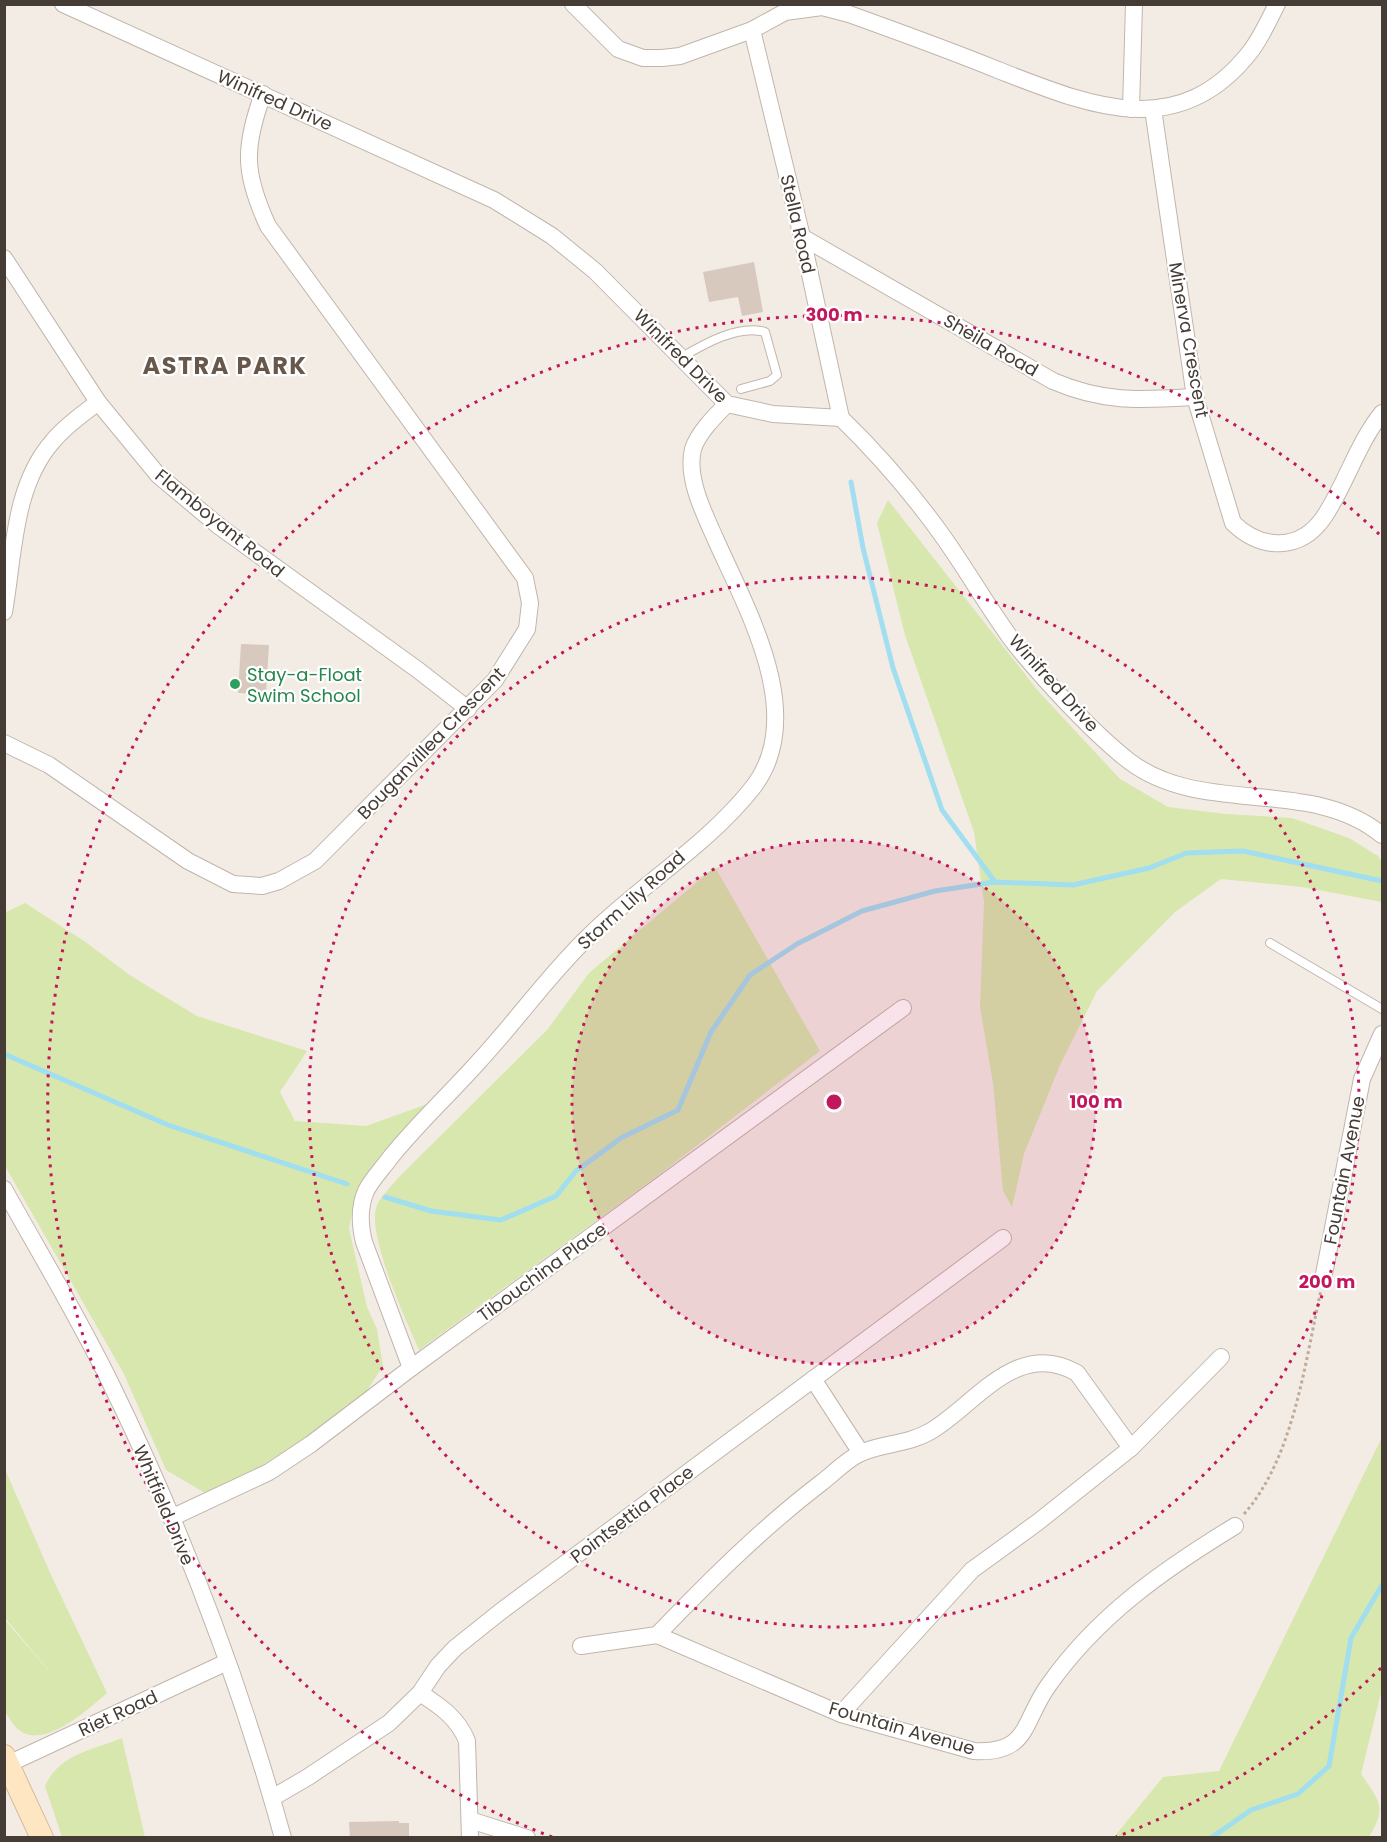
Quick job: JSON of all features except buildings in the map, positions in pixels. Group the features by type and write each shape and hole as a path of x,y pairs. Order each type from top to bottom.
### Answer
{"main road":[{"path":"6,1762 42,1838"}],"street":[{"name":"Winifred Drive","path":"63,4 495,200 552,236 595,271 727,404 753,412 841,418 872,448 938,530 1016,644 1085,720 1129,761 1162,779 1208,791 1317,805 1361,821 1383,835"},
{"path":"573,4 618,49 643,58 680,56 752,30 785,12 822,6 860,18 1076,100 1131,109 1153,109 1186,102 1208,92 1222,82 1251,51 1277,4"},
{"path":"1131,109 1134,4"},
{"name":"Stella Road","path":"752,30 802,237 841,418"},
{"name":"Bouganvillea Crescent","path":"4,742 49,765 188,861 233,884 262,886 295,874 315,861 495,680 527,629 530,603 525,578 268,226 253,194 248,170 253,121 263,94"},
{"name":"Minerva Crescent","path":"1153,109 1195,397 1233,523 1246,535 1272,544 1290,542 1304,536 1323,518 1371,429 1383,413"},
{"name":"Sheila Road","path":"802,237 1053,381 1074,390 1109,399 1133,401 1195,397"},
{"name":"Flamboyant Road","path":"4,258 98,402 158,475 220,527 418,670 468,709"},
{"path":"4,612 22,502 28,480 53,440 98,402"},
{"name":"Storm Lily Road","path":"411,1368 364,1242 361,1229 362,1204 366,1191 399,1148 481,1060 570,956 621,906 722,821 754,786 765,768 772,742 775,716 770,675 756,632 707,522 692,466 694,446 727,404"},
{"name":"Tibouchina Place","path":"171,1518 269,1472 311,1444 411,1368 903,1008"},
{"name":"Fountain Avenue","path":"1324,1274 1362,1079 1383,1034"},
{"name":"Whitfield Drive","path":"4,1189 111,1384 171,1518 227,1662 283,1838"},
{"name":"Pointsettia Place","path":"272,1798 355,1747 389,1723 420,1693 438,1666 482,1626 1003,1238"},
{"path":"842,1713 972,1570 1038,1522 1131,1448 1221,1357"},
{"path":"581,1646 657,1635 740,1550 861,1453 900,1444 928,1433 985,1387 1008,1372 1039,1364 1065,1366 1077,1373 1131,1448"},
{"path":"813,1379 861,1453"},
{"name":"Fountain Avenue","path":"657,1635 842,1713 974,1751 993,1752 1006,1749 1024,1731 1039,1700 1068,1658 1147,1582 1234,1526"},
{"name":"Riet Road","path":"6,1762 227,1662"},
{"path":"420,1693 454,1718 462,1728 467,1741 470,1838"},
{"path":"470,1820 526,1838"}],"lane":[{"path":"682,357 718,337 754,331 765,332 777,375 770,381 741,389"},
{"path":"1270,943 1383,1009"}],"path":[{"path":"1234,1526 1253,1504 1271,1472 1284,1439 1294,1410 1324,1274"}],"green space":[{"path":"888,500 1039,692 1120,779 1168,807 1226,814 1292,818 1349,838 1378,856 1382,862 1382,902 1302,887 1221,879 1175,912 1097,991 1060,1065 1024,1154 1012,1207 1003,1191 993,1083 980,1007 984,902 974,832 905,635 877,523"},
{"path":"715,867 820,1051 656,1177 419,1350 397,1299 382,1255 375,1218 377,1205 397,1179 547,1030 589,973"},
{"path":"25,903 84,941 131,976 197,1016 307,1051 280,1092 295,1121 366,1126 433,1102 378,1162 354,1202 349,1229 367,1307 377,1329 383,1366 366,1392 305,1439 254,1470 205,1493 166,1470 124,1374 5,1166 4,913"},
{"path":"1382,1437 1382,1689 1361,1774 1373,1791 1379,1805 1378,1818 1369,1837 1114,1837 1163,1777 1219,1771"},
{"path":"4,1467 51,1575 107,1693 73,1720 46,1734 33,1735 21,1731 11,1721 4,1708 2,1677 5,1620 60,1684 5,1618"},
{"path":"122,1738 145,1837 62,1837 45,1786 51,1775 78,1754"}],"waterway":[{"path":"851,482 863,548 893,668 942,810 995,882"},
{"path":"385,1197 431,1211 501,1220 556,1196 576,1171 621,1138 678,1110 711,1032 750,975 797,944 862,911 935,891 995,882 1073,885 1149,868 1187,853 1243,851 1382,881"},
{"path":"4,1054 168,1125 347,1184"},
{"path":"1211,1838 1251,1810 1298,1794 1329,1766 1351,1638 1382,1585"}],"place":[{"name":"Stay-a-Float Swim School","path":"235,684"}],"district":[{"name":"ASTRA PARK","path":"225,365"}]}
